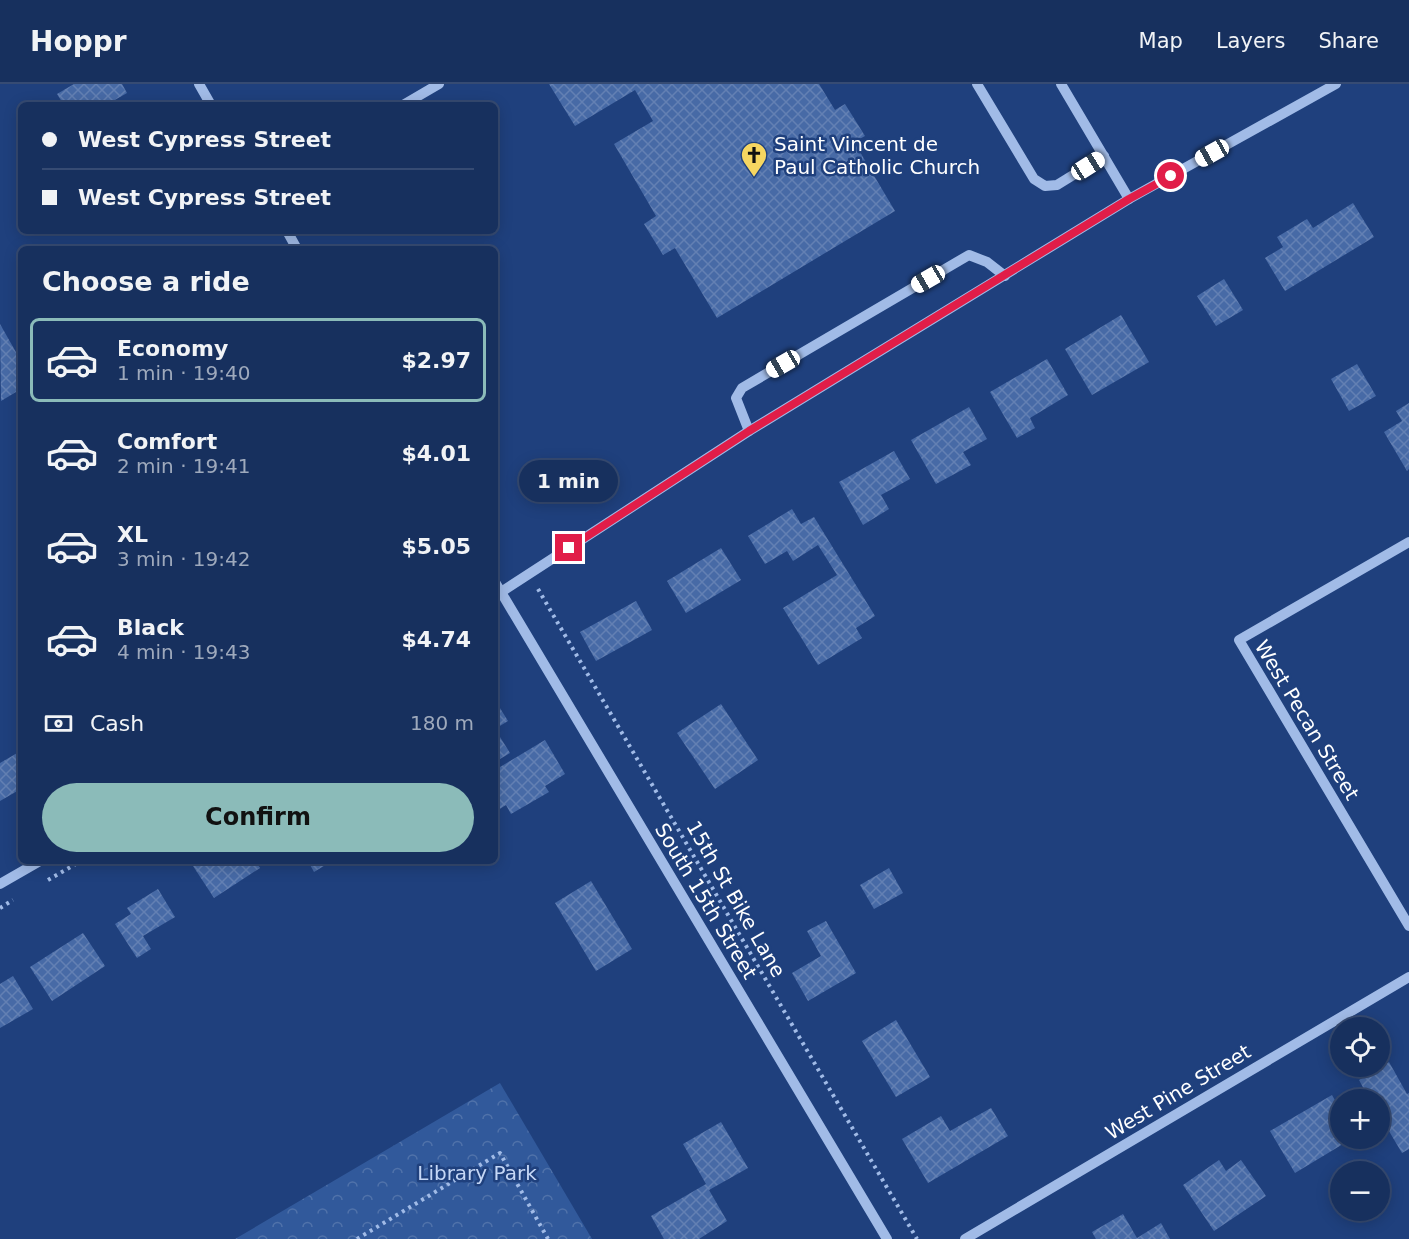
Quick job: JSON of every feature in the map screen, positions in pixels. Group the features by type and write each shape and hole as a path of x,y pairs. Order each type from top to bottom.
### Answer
{"street":[{"path":"199,84 210,102"},
{"path":"408,102 439,84"},
{"path":"977,84 1034,179 1045,186 1057,185 1104,156"},
{"path":"1061,84 1129,199"},
{"path":"498,594 749,431 1129,199 1336,84"},
{"path":"749,431 736,398 742,388 969,255 987,262 1005,276"},
{"name":"West Pecan Street","path":"1409,542 1239,640 1409,926"},
{"name":"South 15th Street","path":"498,594 886,1239"},
{"path":"0,884 35,864"},
{"name":"West Pine Street","path":"965,1239 1409,976"}],"path":[{"name":"15th St Bike Lane","path":"529,574 917,1239"},
{"path":"357,1239 500,1153 548,1239"}],"green space":[{"name":"Library Park","path":"500,1083 592,1239 235,1239"}],"building":[{"path":"74,84 122,84 127,93 111,102 62,102 57,94"},
{"name":"Saint Vincent de Paul Catholic Church","path":"549,84 819,84 835,110 845,104 865,136 854,142 895,211 717,318 675,248 663,255 644,224 656,216 614,144 653,121 635,90 575,126"},
{"path":"1353,203 1374,237 1285,291 1265,258 1283,247 1277,237 1307,219 1313,228"},
{"path":"1224,279 1243,310 1216,326 1197,296"},
{"path":"1121,315 1149,362 1092,395 1065,349"},
{"path":"0,324 18,356 18,391 1,401"},
{"path":"1047,359 1068,395 1030,418 1035,428 1017,438 990,392"},
{"path":"1357,364 1376,396 1349,411 1331,379"},
{"path":"1409,403 1409,469 1407,471 1384,432 1402,421 1396,411"},
{"path":"969,407 987,439 963,452 971,465 936,484 911,440"},
{"path":"894,451 910,479 881,495 889,509 863,525 839,482"},
{"path":"792,509 801,524 814,517 875,616 856,628 862,638 818,665 783,608 837,575 818,545 793,561 787,551 765,564 748,536"},
{"path":"721,548 741,580 686,613 667,581"},
{"path":"636,601 652,630 596,661 580,632"},
{"path":"721,704 758,760 715,789 677,733"},
{"path":"498,705 508,721 498,727"},
{"path":"498,734 510,753 498,760"},
{"path":"545,740 565,774 545,786 549,792 511,814 506,805 498,810 498,768"},
{"path":"18,753 18,791 0,801 0,763"},
{"path":"197,864 257,864 260,868 214,898 193,866"},
{"path":"310,864 327,864 314,872"},
{"path":"889,868 903,893 874,909 860,885"},
{"path":"591,881 632,949 596,971 555,903"},
{"path":"158,889 175,917 143,936 151,949 137,958 115,924 131,914 127,908"},
{"path":"826,921 856,973 808,1001 792,973 821,956 807,931"},
{"path":"83,933 105,966 52,1001 30,967"},
{"path":"13,976 33,1009 0,1028 0,984"},
{"path":"896,1020 930,1077 896,1097 862,1041"},
{"path":"1390,1064 1407,1094 1409,1093 1409,1149 1402,1153 1390,1133 1390,1089 1364,1089 1359,1080 1364,1077 1390,1077"},
{"path":"1330,1096 1330,1149 1335,1149 1295,1173 1270,1131"},
{"path":"991,1108 1008,1136 928,1183 902,1139 941,1116 950,1131"},
{"path":"721,1122 748,1168 709,1190 727,1221 699,1239 664,1239 651,1216 706,1184 683,1144"},
{"path":"1219,1160 1226,1171 1241,1160 1266,1196 1214,1231 1183,1185"},
{"path":"1123,1214 1137,1238 1161,1223 1170,1239 1096,1239 1092,1232"}],"place":[{"name":"Saint Vincent de Paul Catholic Church","path":"754,178"}],"route":[{"path":"569,548 749,431 1129,199 1171,176"}]}
